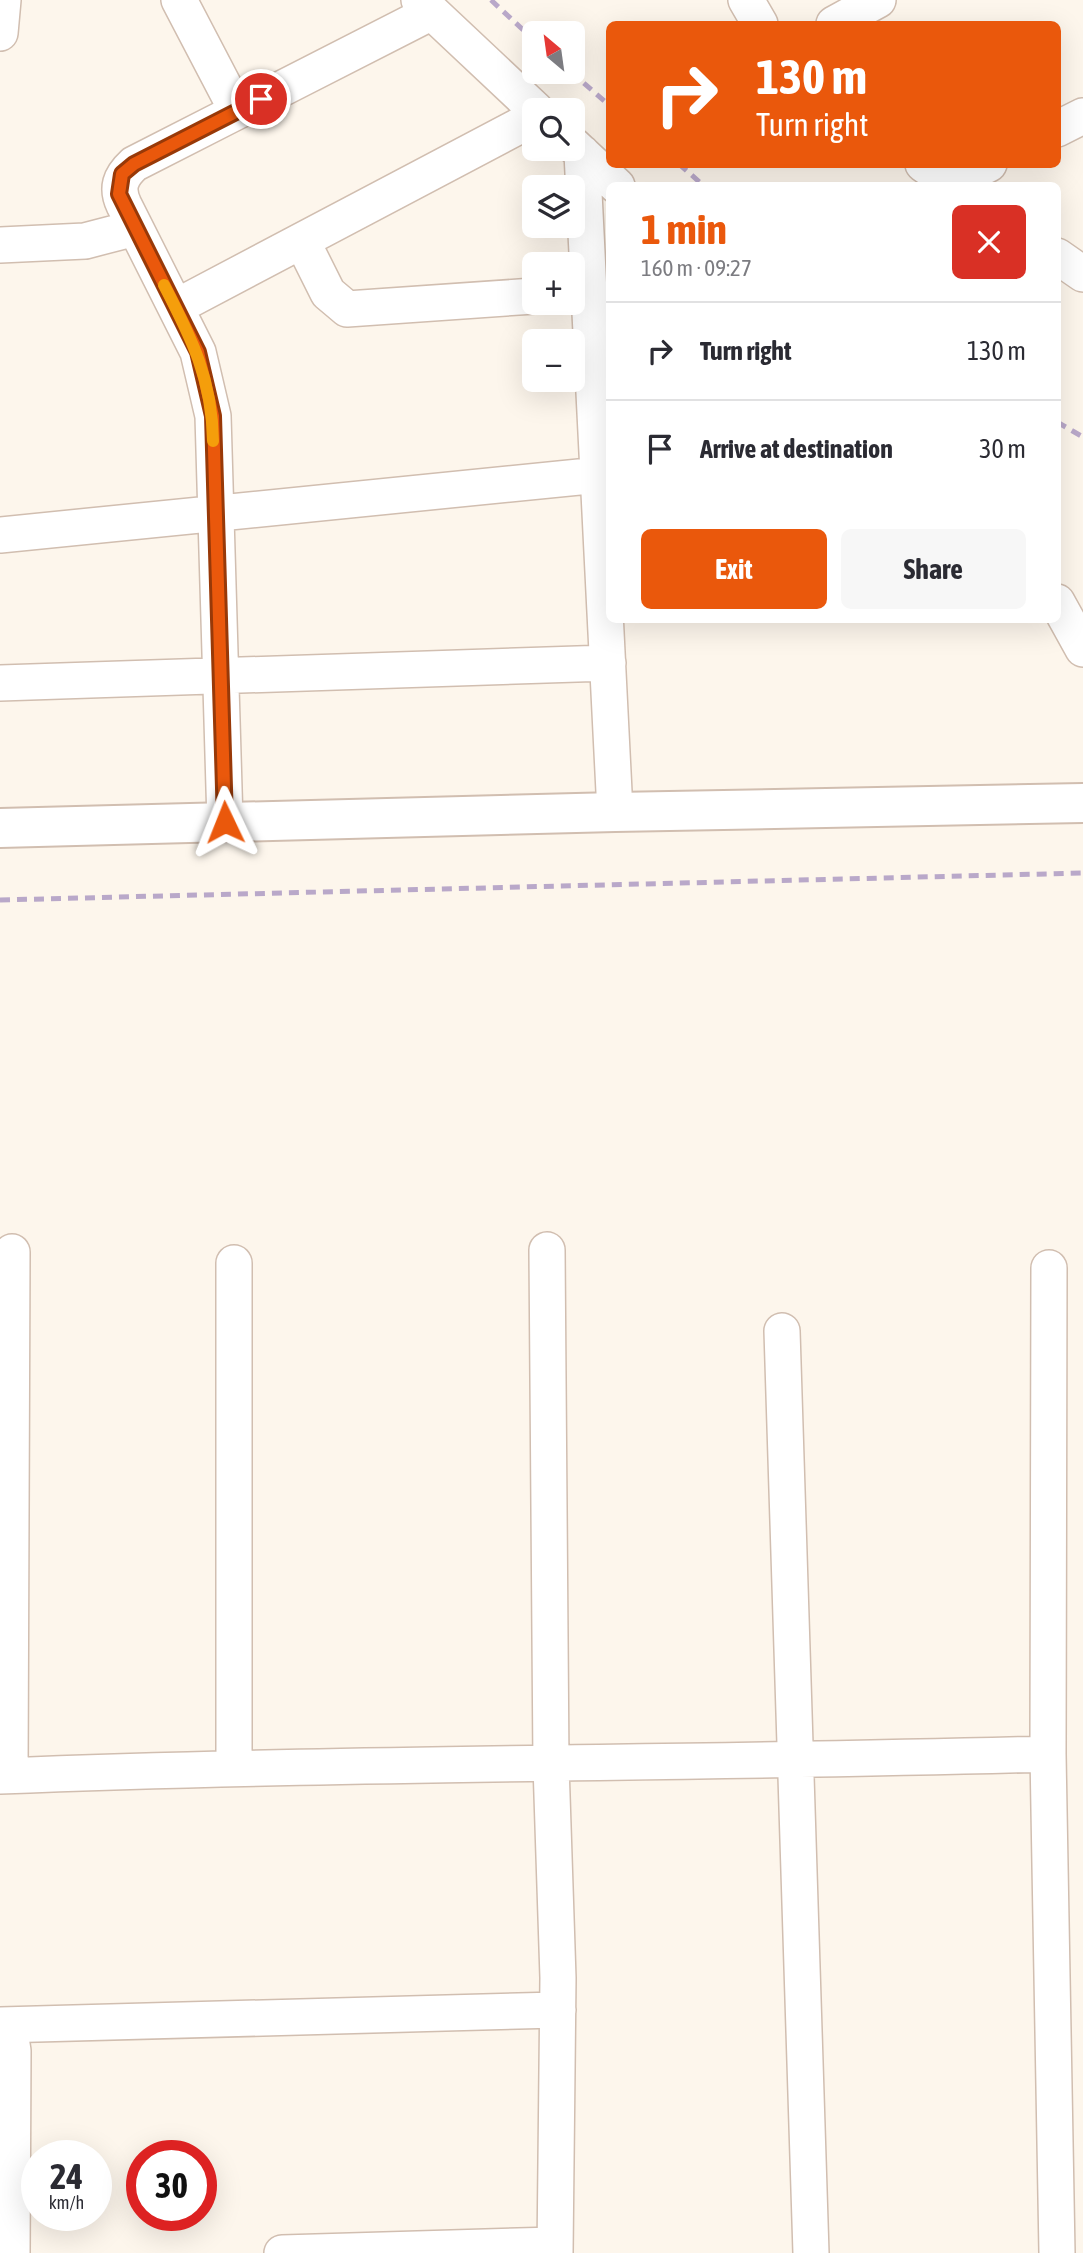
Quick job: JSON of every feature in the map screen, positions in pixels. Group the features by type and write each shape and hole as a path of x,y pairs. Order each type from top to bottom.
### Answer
{"street":[{"path":"0,33 4,0"},
{"path":"179,0 237,111"},
{"path":"746,0 758,21"},
{"path":"840,21 878,0"},
{"path":"225,822 213,416 207,381 198,352 119,194 122,174 134,164 237,111 425,6 523,98"},
{"path":"1061,127 1083,116"},
{"path":"176,307 522,124"},
{"path":"585,156 613,182"},
{"path":"577,161 580,252"},
{"path":"929,168 951,182"},
{"path":"958,182 982,168"},
{"path":"0,245 85,241 135,228"},
{"path":"302,241 328,293 347,309 522,297"},
{"path":"1061,259 1083,274"},
{"path":"584,315 604,474 606,543"},
{"path":"0,535 604,474"},
{"path":"1061,609 1083,649"},
{"path":"608,623 615,812"},
{"path":"0,683 608,663"},
{"path":"0,828 1083,803"},
{"path":"282,2253 555,2249 558,2010 551,1765 547,1250"},
{"path":"12,1252 5,1776 234,1767 794,1762 1048,1754"},
{"path":"234,1263 234,1767"},
{"path":"1049,1268 1048,1754 1057,2253"},
{"path":"782,1331 811,2253"},
{"path":"1,2025 558,2010"},
{"path":"1,2025 11,2038 13,2051 12,2253"}],"railway":[{"path":"491,0 522,29"},
{"path":"585,84 606,102"},
{"path":"684,168 699,182"},
{"path":"1061,424 1083,437"},
{"path":"0,900 1083,873"}],"slow traffic":[{"path":"164,285 198,352 207,381 213,416 213,441"}],"route":[{"path":"225,822 213,416 207,381 198,352 119,194 122,174 134,164 261,99"}]}
